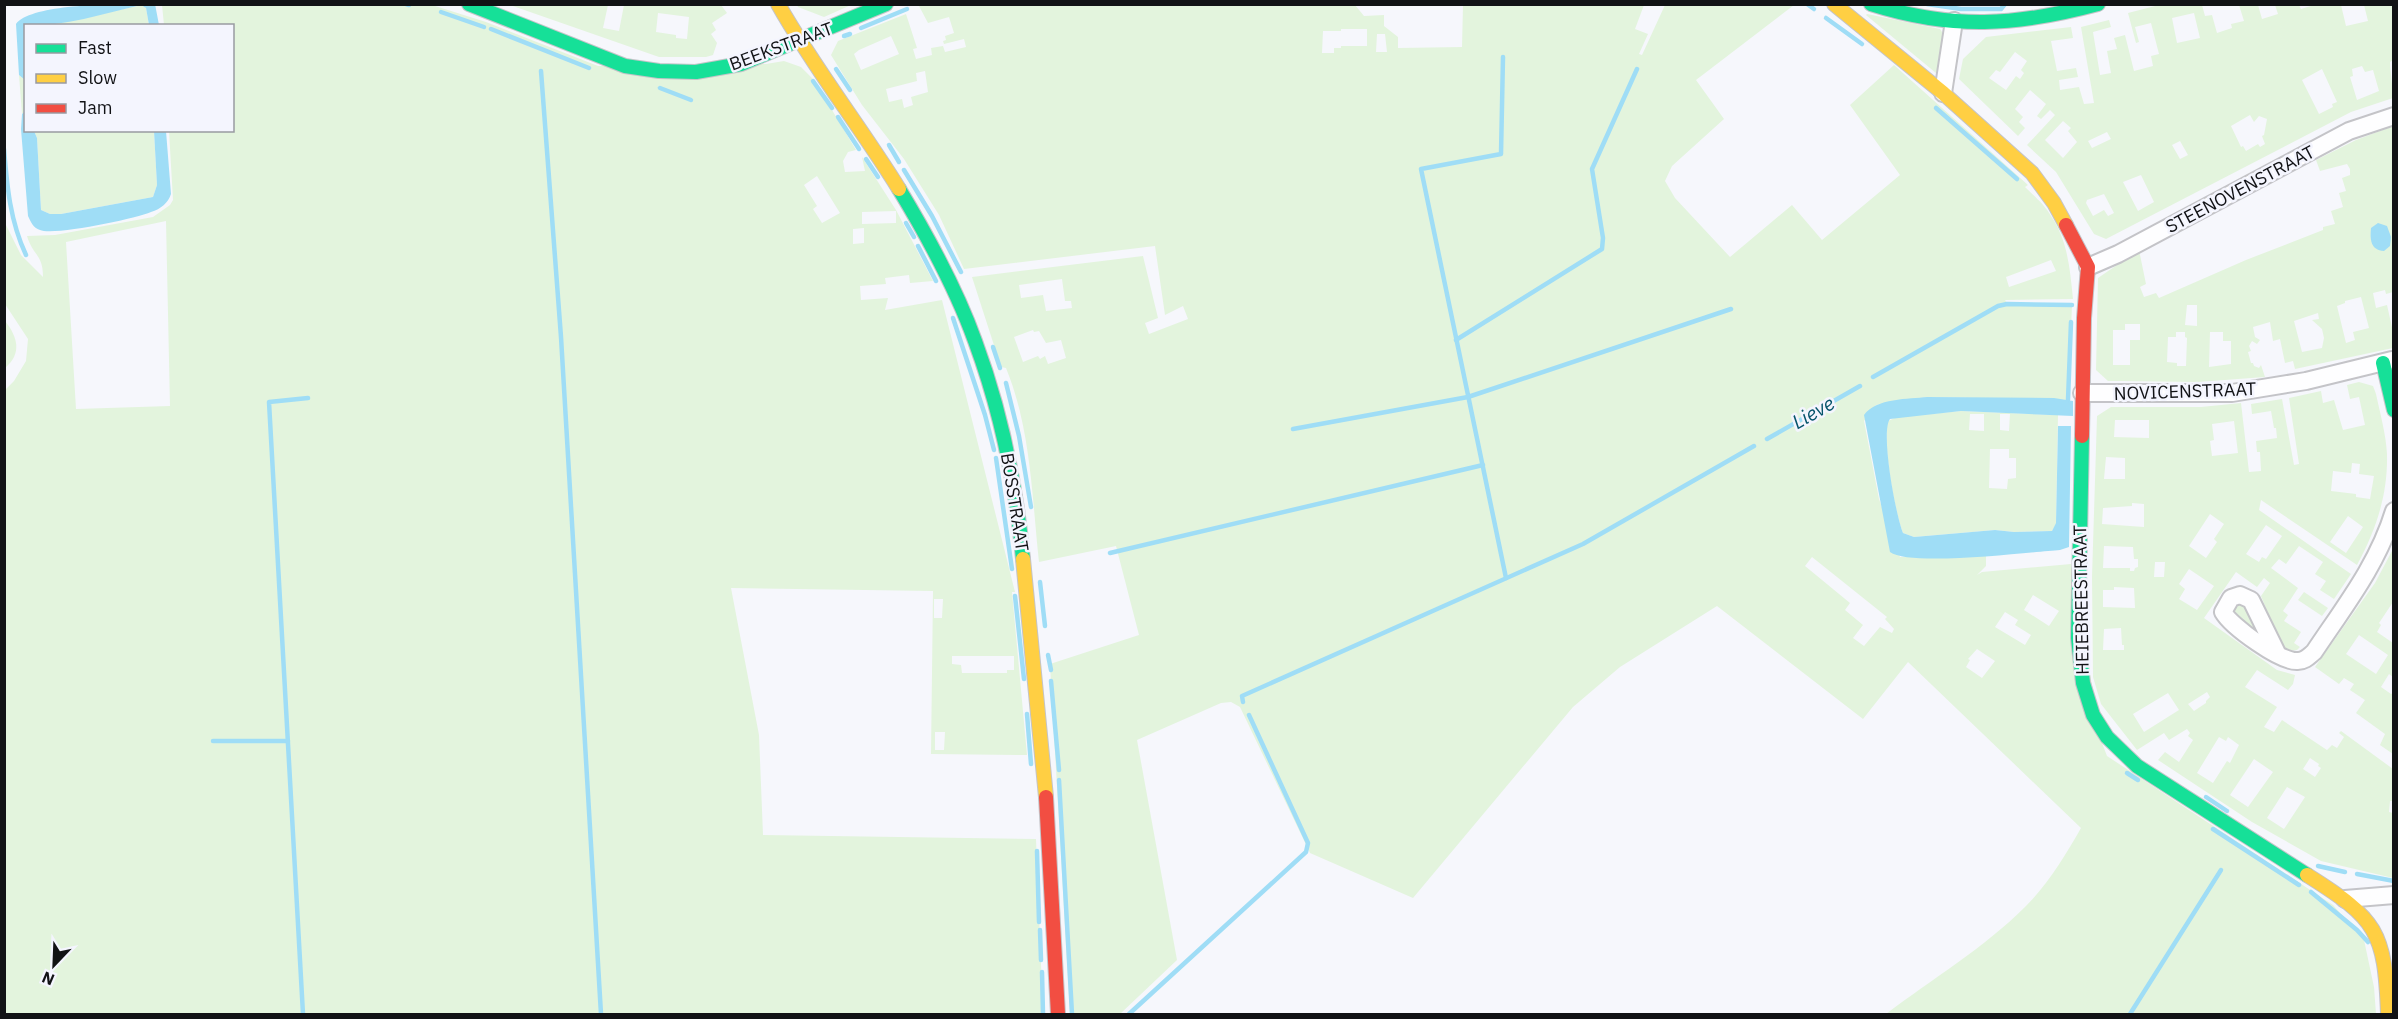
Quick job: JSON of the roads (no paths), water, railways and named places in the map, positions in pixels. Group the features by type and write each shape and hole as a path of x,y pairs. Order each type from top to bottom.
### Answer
{"street":[{"name":"BEEKSTRAAT","path":"469,4 625,66 659,71 696,72 741,64 886,4"},
{"name":"BOSSTRAAT","path":"778,4 799,41 876,152 930,241 975,340 1005,439 1018,506 1034,663 1046,796 1058,1014"},
{"path":"1834,4 1943,93 2032,173 2054,203 2088,267"},
{"path":"1871,4 1917,16 1954,21 2018,22 2045,18 2098,4"},
{"path":"2015,4 2018,22"},
{"path":"1943,93 1954,21"},
{"name":"STEENOVENSTRAAT","path":"2088,267 2118,254 2349,131 2394,116"},
{"name":"HEIEBREESTRAAT","path":"2088,267 2084,318 2078,638 2082,684 2100,726 2119,752 2209,814 2345,899 2365,915 2375,929 2383,950 2388,1014"},
{"path":"2388,361 2394,410"},
{"name":"NOVICENSTRAAT","path":"2082,393 2232,393 2306,381 2388,361"},
{"path":"2278,655 2296,662 2306,659 2314,652 2375,559 2394,512"},
{"path":"2345,899 2394,895"}],"water":[{"path":"155,4 159,24 149,24 146,8 141,5 70,22 24,24 24,79 19,75 16,24 25,17 60,8"},
{"path":"24,112 24,132 34,132 37,138 41,210 50,214 61,214 153,197 157,185 154,132 166,132 171,194 168,200 155,211 112,222 61,231 38,229 32,225 28,216 21,129"},
{"path":"2378,223 2387,226 2391,237 2390,246 2384,251 2376,249 2371,240 2371,228"},
{"path":"1927,397 2054,398 2073,401 2073,416 1961,411 1890,419 1887,427 1888,456 1893,493 1903,533 1914,537 1995,530 2052,531 2056,523 2058,426 2071,426 2069,547 2060,550 1945,558 1902,556 1890,552 1864,415 1869,409 1884,402"}],"waterway":[{"path":"1807,4 1814,9"},
{"path":"1927,4 1961,9 2001,9 2005,4"},
{"path":"861,28 907,9"},
{"path":"441,12 484,27"},
{"path":"1826,18 1862,44"},
{"path":"491,29 589,68"},
{"path":"844,36 850,34"},
{"path":"1503,57 1501,154 1421,169 1506,578"},
{"path":"836,69 850,90"},
{"path":"1456,340 1602,249 1603,238 1592,169 1637,69"},
{"path":"541,71 561,337 601,1014"},
{"path":"813,81 832,108"},
{"path":"660,88 691,100"},
{"path":"1936,108 2017,179"},
{"path":"838,117 859,149"},
{"path":"889,145 899,162"},
{"path":"4,149 13,216 26,255"},
{"path":"866,159 878,177"},
{"path":"904,170 932,216 961,272"},
{"path":"906,223 914,237"},
{"path":"918,246 936,281"},
{"path":"1873,377 1998,306 2007,304 2072,305"},
{"path":"1293,429 1468,397 1731,309"},
{"path":"953,318 994,450"},
{"path":"2068,400 2071,322"},
{"path":"993,347 1000,368"},
{"path":"1006,383 1019,436 1031,507"},
{"name":"Lieve","path":"1767,439 1860,386"},
{"path":"303,1014 269,402 308,398"},
{"path":"1243,702 1242,696 1583,544 1754,446"},
{"path":"996,458 1012,569"},
{"path":"1110,553 1483,465"},
{"path":"1040,582 1045,626"},
{"path":"1015,596 1024,679"},
{"path":"1048,655 1051,670"},
{"path":"1051,681 1059,770"},
{"path":"1027,714 1031,764"},
{"path":"1129,1014 1306,852 1308,843 1249,715"},
{"path":"213,741 288,741"},
{"path":"2127,773 2138,780"},
{"path":"1059,780 1072,1014"},
{"path":"2206,797 2227,811"},
{"path":"2213,829 2299,885"},
{"path":"1037,851 1039,922"},
{"path":"2318,866 2345,872"},
{"path":"2130,1014 2221,870"},
{"path":"2357,874 2394,881"},
{"path":"2311,892 2368,942"},
{"path":"1040,930 1041,960"},
{"path":"1042,972 1043,1014"}]}
